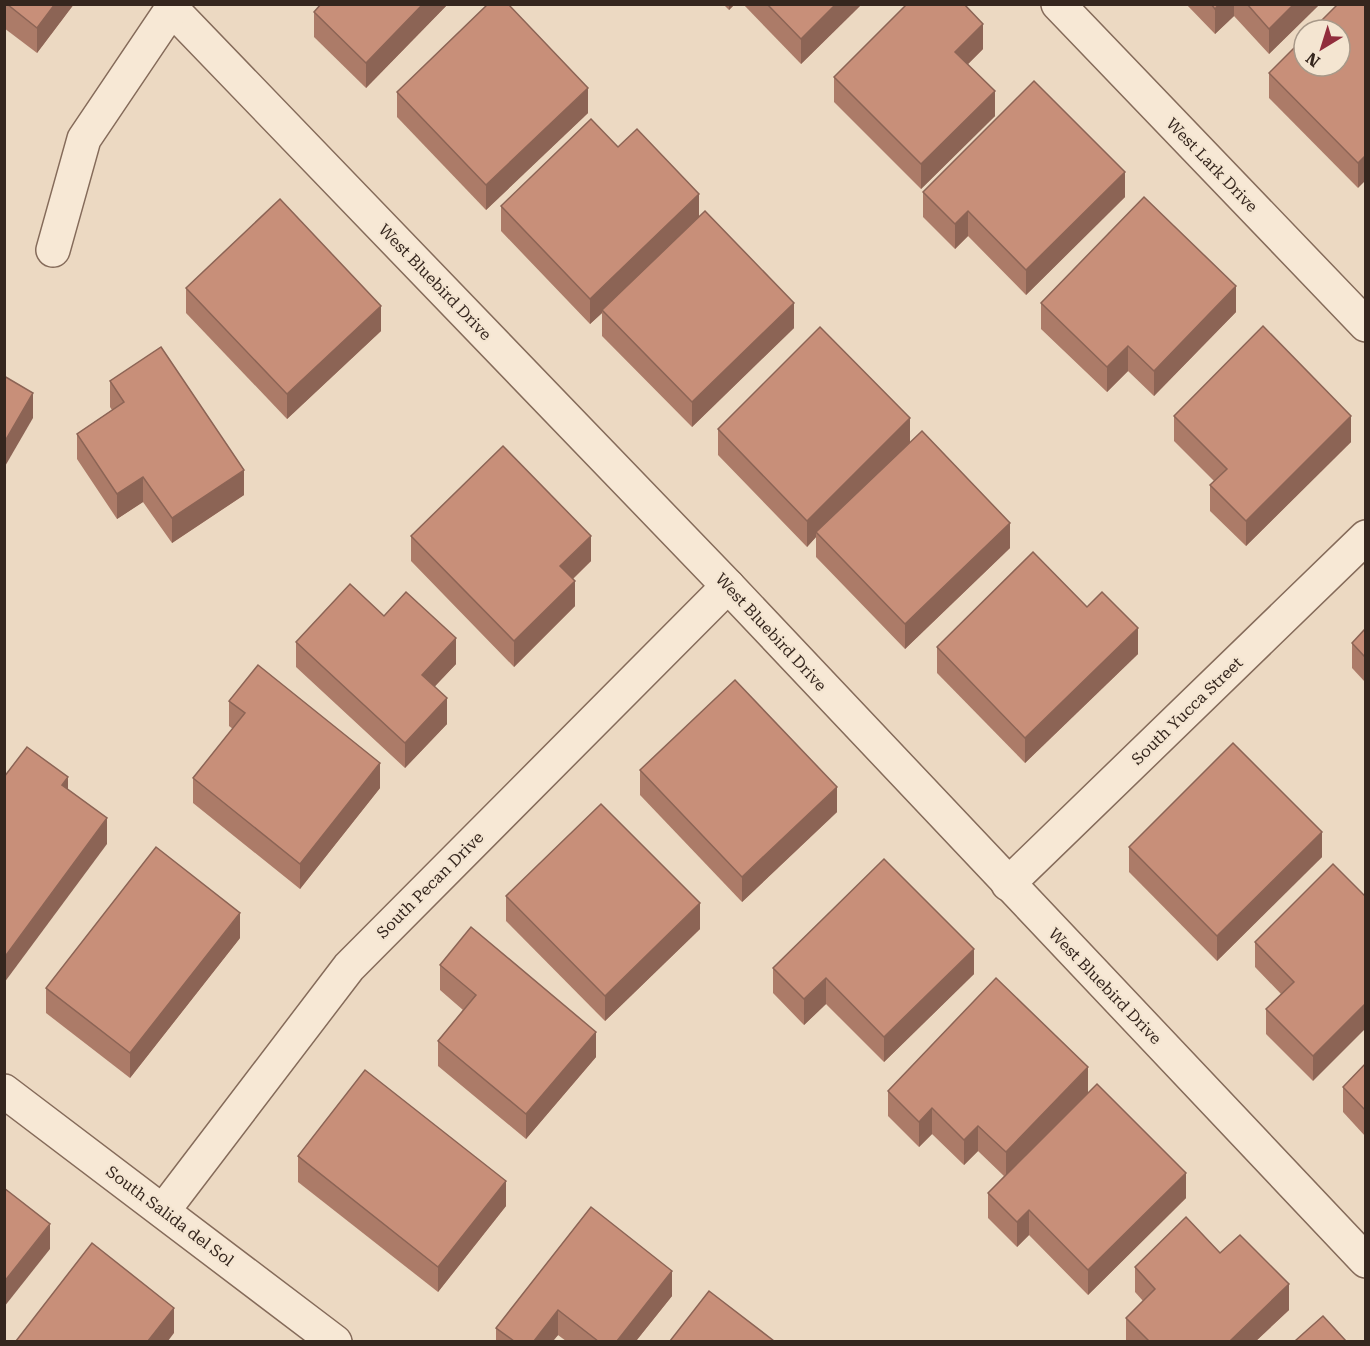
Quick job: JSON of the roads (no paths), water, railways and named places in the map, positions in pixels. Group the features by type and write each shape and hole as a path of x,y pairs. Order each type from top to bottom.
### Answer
{"street":[{"name":"West Lark Drive","path":"1058,4 1365,325"},
{"path":"53,250 84,139 174,7"},
{"name":"West Bluebird Drive","path":"174,7 728,586 1365,1261"},
{"name":"South Yucca Street","path":"1008,884 1365,537"},
{"name":"South Pecan Drive","path":"163,1211 349,967 728,586"},
{"name":"South Salida del Sol","path":"4,1090 335,1341"}]}
